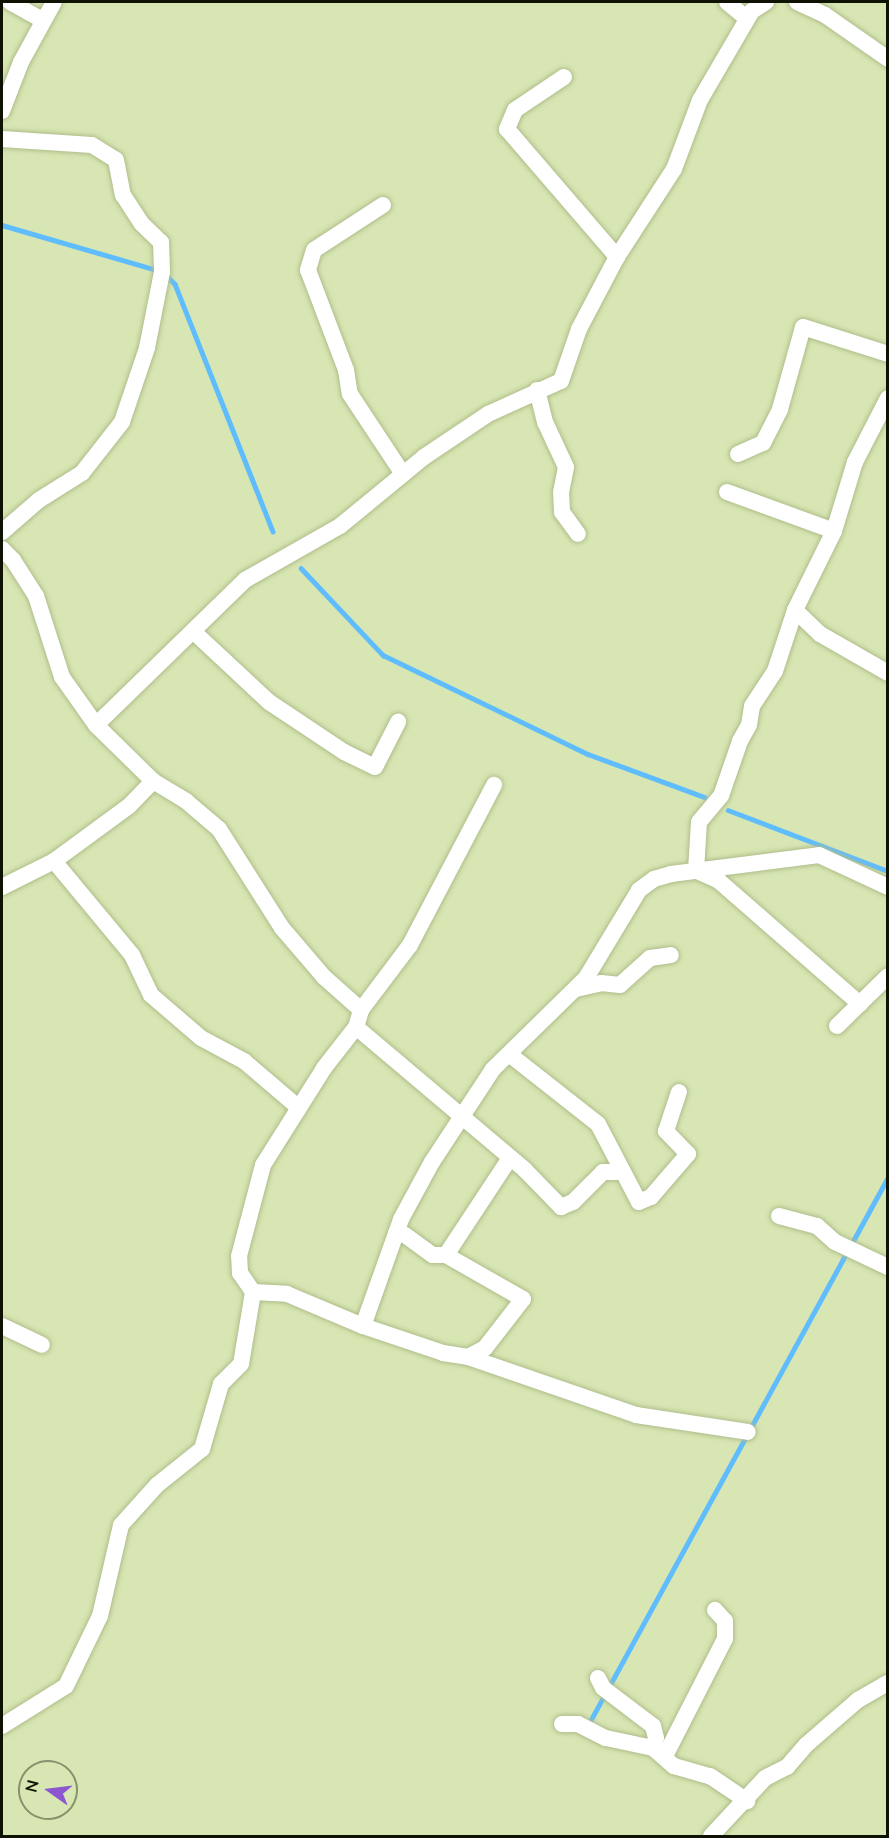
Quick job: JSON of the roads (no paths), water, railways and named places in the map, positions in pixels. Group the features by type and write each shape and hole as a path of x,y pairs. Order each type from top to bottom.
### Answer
{"street":[{"path":"10,2 42,20"},
{"path":"2,111 42,20 54,2"},
{"path":"727,2 747,19"},
{"path":"96,725 195,633 245,580 340,526 404,474 488,414 537,390 550,389 561,381 579,329 617,257 674,169 700,100 747,19 766,2"},
{"path":"797,2 825,15 888,59"},
{"path":"564,77 515,110 507,129 617,257"},
{"path":"2,140 92,145 116,160 123,195 141,223 161,242 162,272 147,348 122,422 82,473 39,500 2,532"},
{"path":"383,205 314,250 308,270 341,354 350,394 404,474"},
{"path":"738,454 763,443 780,409 803,327 888,354"},
{"path":"537,390 545,422 566,467 561,492 562,512 578,534"},
{"path":"696,871 699,822 721,796 740,741 749,725 752,706 774,671 795,610 834,531 855,462 882,423 888,399"},
{"path":"728,492 834,531"},
{"path":"2,549 14,560 36,596 62,677 96,725 153,781 186,801 219,829 282,928 324,977 361,1010"},
{"path":"795,610 820,634 888,673"},
{"path":"195,633 269,702 344,752 375,767 398,722"},
{"path":"2,887 54,861 129,806 153,781"},
{"path":"2,1726 66,1686 100,1616 121,1525 157,1485 202,1449 221,1384 241,1364 254,1292 240,1273 240,1256 263,1166 299,1108 356,1028 361,1010 410,945 494,785"},
{"path":"363,1326 396,1233 432,1162 494,1069 575,989 613,938 639,890 654,879 696,871 819,855 888,887"},
{"path":"54,861 132,955 151,995 201,1038 244,1061 299,1108"},
{"path":"696,871 719,881 860,1004"},
{"path":"575,989 601,983 620,985 650,958 671,956"},
{"path":"837,1026 888,976"},
{"path":"356,1028 510,1158 561,1207 573,1202 603,1172 620,1172"},
{"path":"509,1054 598,1124 620,1172 639,1202 644,1203 675,1166 682,1164 688,1154 666,1131 679,1092"},
{"path":"446,1255 510,1158"},
{"path":"779,1216 816,1226 835,1242 888,1267"},
{"path":"396,1233 405,1235 434,1255 446,1255 523,1299 485,1348 468,1357"},
{"path":"254,1292 287,1294 363,1326 443,1353 468,1357 636,1415 748,1432"},
{"path":"2,1326 42,1345"},
{"path":"659,1752 725,1639 725,1621 715,1610"},
{"path":"598,1678 603,1688 653,1726 659,1752"},
{"path":"711,1836 747,1801 765,1778 787,1767 806,1745 858,1700 888,1683"},
{"path":"562,1725 578,1724 606,1738 659,1752 674,1766 710,1776 747,1801"}],"waterway":[{"path":"2,225 157,270"},
{"path":"165,274 175,284 273,531"},
{"path":"301,568 383,655 588,754 704,797"},
{"path":"728,810 888,871"},
{"path":"588,1725 888,1177"}]}
